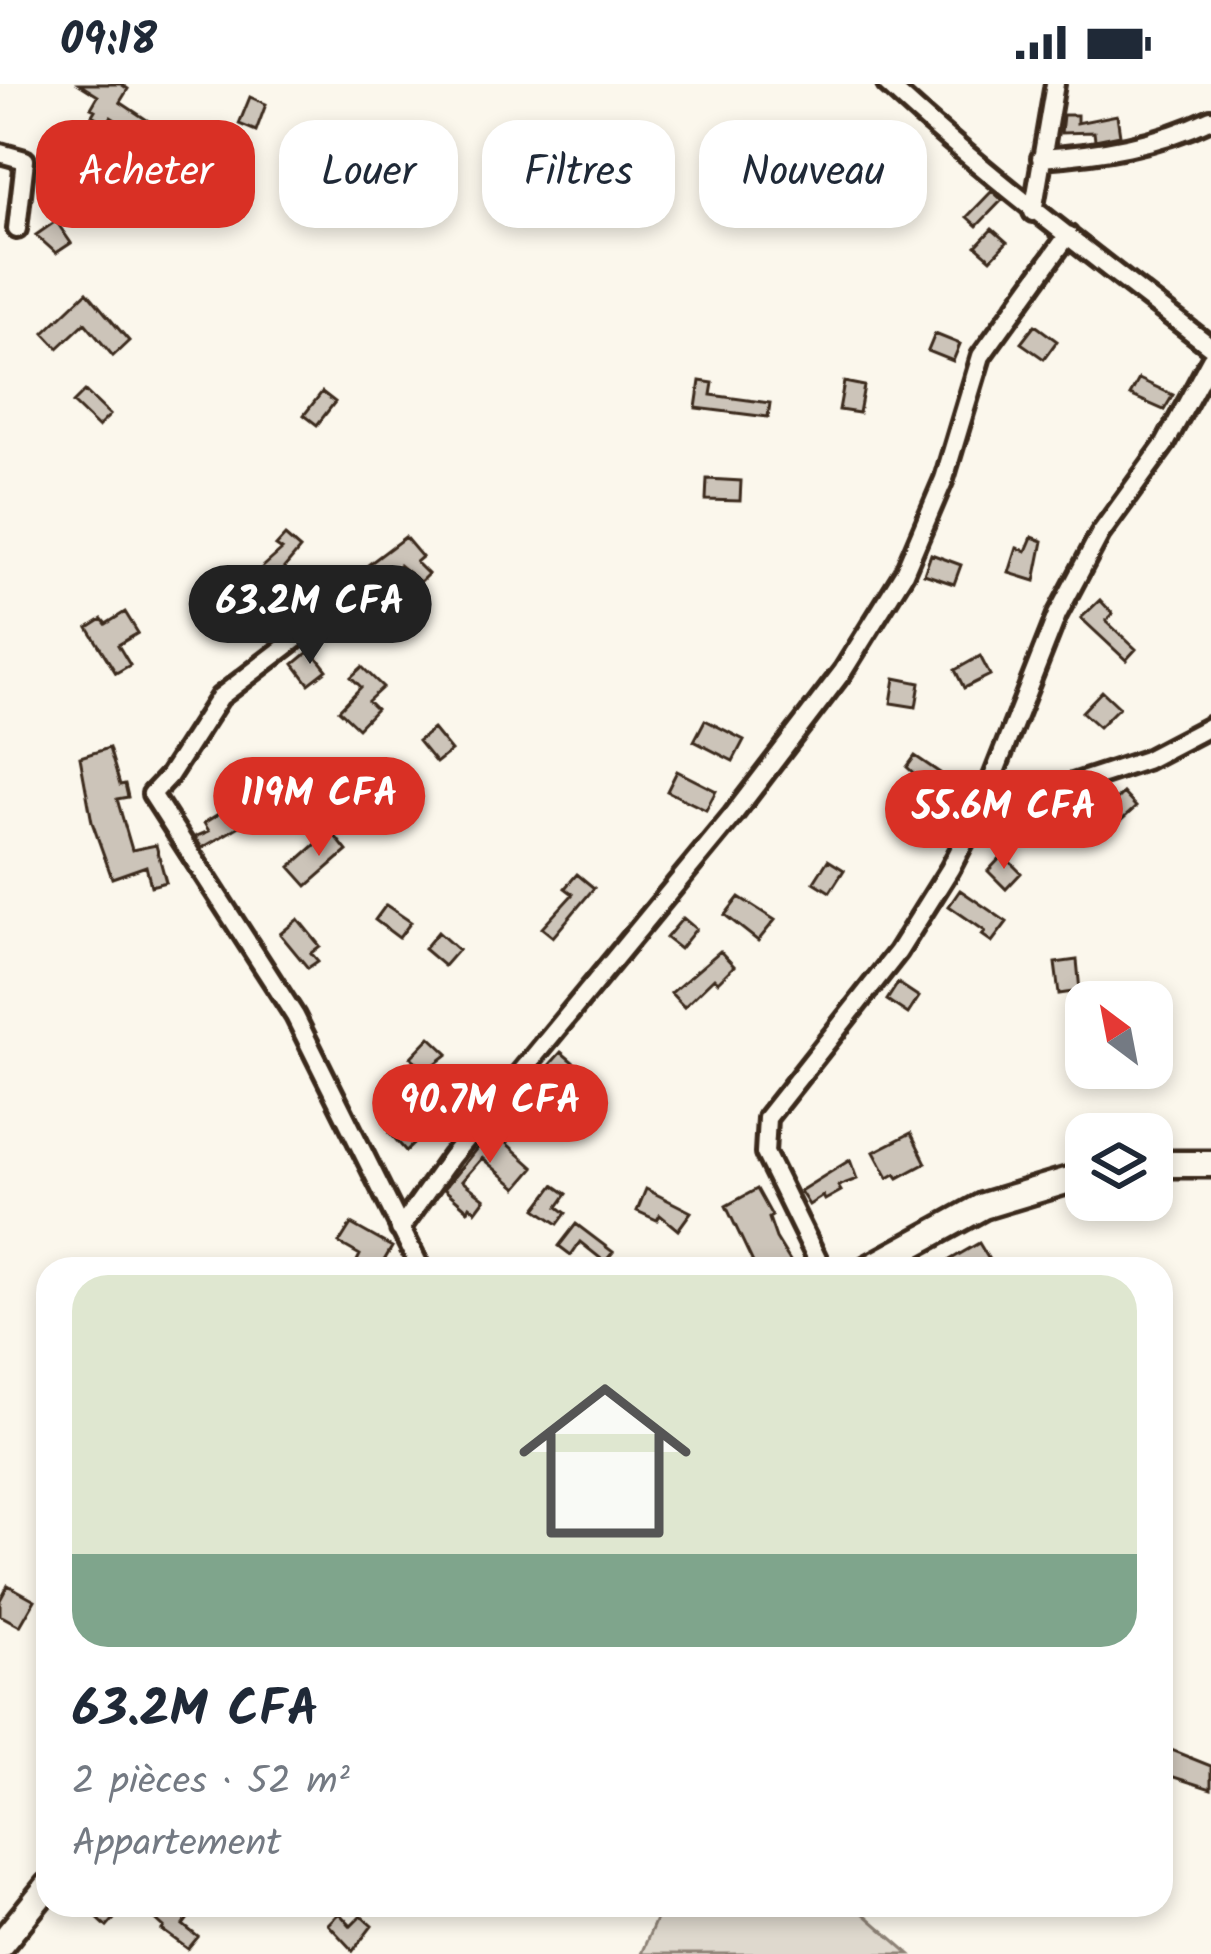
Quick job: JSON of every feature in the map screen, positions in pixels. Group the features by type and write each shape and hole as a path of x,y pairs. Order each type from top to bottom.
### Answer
{"street":[{"path":"887,84 1033,212 1211,347"},
{"path":"1033,212 1055,84"},
{"path":"1041,158 1088,155 1169,138 1211,119"},
{"path":"0,152 26,160 17,229"},
{"path":"400,1229 451,1157 733,815 843,671 904,573 944,479 981,356 1069,235"},
{"path":"816,1257 765,1153 767,1118 898,952 950,869 978,814 1057,615 1100,534 1165,444 1211,359"},
{"path":"344,602 220,697 152,794 295,1016 415,1257"},
{"path":"978,814 1146,760 1211,726"},
{"path":"1173,1164 1211,1164"},
{"path":"890,1257 983,1206 1065,1181"},
{"path":"0,1946 36,1901"}],"shaded area":[{"path":"657,1917 868,1917 910,1954 641,1954"}],"building":[{"path":"79,84 121,84 128,89 120,102 147,120 100,120 91,108 98,96"},
{"path":"250,97 266,104 256,131 255,120 241,120"},
{"path":"1063,115 1077,115 1077,123 1117,115 1120,135 1095,140 1094,132 1061,133"},
{"path":"992,191 1002,200 977,226 967,217"},
{"path":"46,228 61,228 71,243 56,253 36,235"},
{"path":"992,229 1007,242 991,259 976,246"},
{"path":"87,292 129,341 113,356 85,323 58,348 44,333"},
{"path":"1035,325 1057,341 1044,359 1021,343"},
{"path":"935,334 960,344 953,361 928,351"},
{"path":"1139,379 1173,395 1164,410 1130,395"},
{"path":"700,381 713,383 711,395 770,403 768,417 696,408"},
{"path":"844,382 864,386 859,413 839,410"},
{"path":"85,391 110,415 98,427 73,403"},
{"path":"322,392 335,402 317,425 304,415"},
{"path":"707,479 741,481 740,501 706,500"},
{"path":"285,536 300,549 279,574 303,599 298,604 305,611 288,626 247,581 282,550 276,546"},
{"path":"405,537 422,557 416,562 428,574 420,582 399,565 373,587 360,571"},
{"path":"1032,537 1043,541 1035,581 1009,573 1017,548 1026,551"},
{"path":"931,554 961,565 954,584 924,574"},
{"path":"1100,600 1113,614 1106,621 1136,649 1126,660 1081,618"},
{"path":"125,612 138,633 118,645 130,665 116,673 88,628"},
{"path":"311,650 327,670 309,684 294,664"},
{"path":"980,656 990,675 964,688 955,670"},
{"path":"362,667 383,687 368,701 376,709 358,728 339,710 361,687 351,677"},
{"path":"895,678 920,683 916,707 891,703"},
{"path":"1102,691 1119,707 1099,727 1082,712"},
{"path":"705,720 744,740 733,761 694,741"},
{"path":"433,729 451,751 436,763 418,741"},
{"path":"109,748 128,797 117,799 132,850 156,845 166,882 151,886 146,866 112,878 92,822 80,757"},
{"path":"915,756 940,773 930,788 907,767"},
{"path":"677,771 716,791 706,810 667,791"},
{"path":"1123,793 1136,807 1115,826 1103,813"},
{"path":"226,809 233,819 241,815 245,823 202,848 195,837 209,831 204,823"},
{"path":"331,831 347,851 307,886 290,867"},
{"path":"1003,855 1021,873 1006,889 988,871"},
{"path":"828,860 844,870 830,892 814,882"},
{"path":"577,874 594,888 553,937 542,928 573,894 565,888"},
{"path":"960,890 1007,922 992,942 982,935 985,931 949,906"},
{"path":"739,897 775,920 758,941 725,915"},
{"path":"386,905 411,922 399,938 375,920"},
{"path":"683,918 696,929 680,949 666,938"},
{"path":"298,919 320,946 311,953 318,961 308,968 280,934"},
{"path":"438,932 458,950 444,966 424,949"},
{"path":"720,951 734,966 684,1007 671,993"},
{"path":"1077,960 1079,981 1065,981 1065,993 1059,994 1055,963"},
{"path":"898,983 919,997 908,1014 887,1000"},
{"path":"430,1037 448,1054 426,1071 411,1057"},
{"path":"561,1052 581,1069 565,1088 545,1070"},
{"path":"413,1111 430,1128 406,1151 390,1133"},
{"path":"501,1118 514,1128 504,1141 534,1168 517,1188 482,1158 462,1181 485,1199 476,1211 470,1206 468,1210 444,1189"},
{"path":"911,1133 926,1163 898,1178 895,1174 888,1178 874,1152"},
{"path":"850,1160 857,1179 809,1205 800,1191"},
{"path":"554,1185 567,1194 558,1207 566,1213 558,1224 536,1209"},
{"path":"646,1189 691,1212 678,1230 660,1215 657,1220 637,1211"},
{"path":"757,1189 788,1257 750,1257 726,1206"},
{"path":"351,1224 392,1247 386,1257 359,1257 339,1243"},
{"path":"576,1224 613,1252 599,1257 580,1242 571,1255 559,1246"},
{"path":"979,1243 987,1257 955,1257"},
{"path":"8,1585 35,1600 20,1626 0,1615 0,1600"},
{"path":"1173,1751 1211,1766 1211,1789 1173,1777"},
{"path":"96,1917 116,1917 107,1927"},
{"path":"153,1917 189,1917 183,1925 198,1937 188,1949"},
{"path":"343,1917 351,1926 362,1917 372,1926 353,1951 328,1924"}]}
